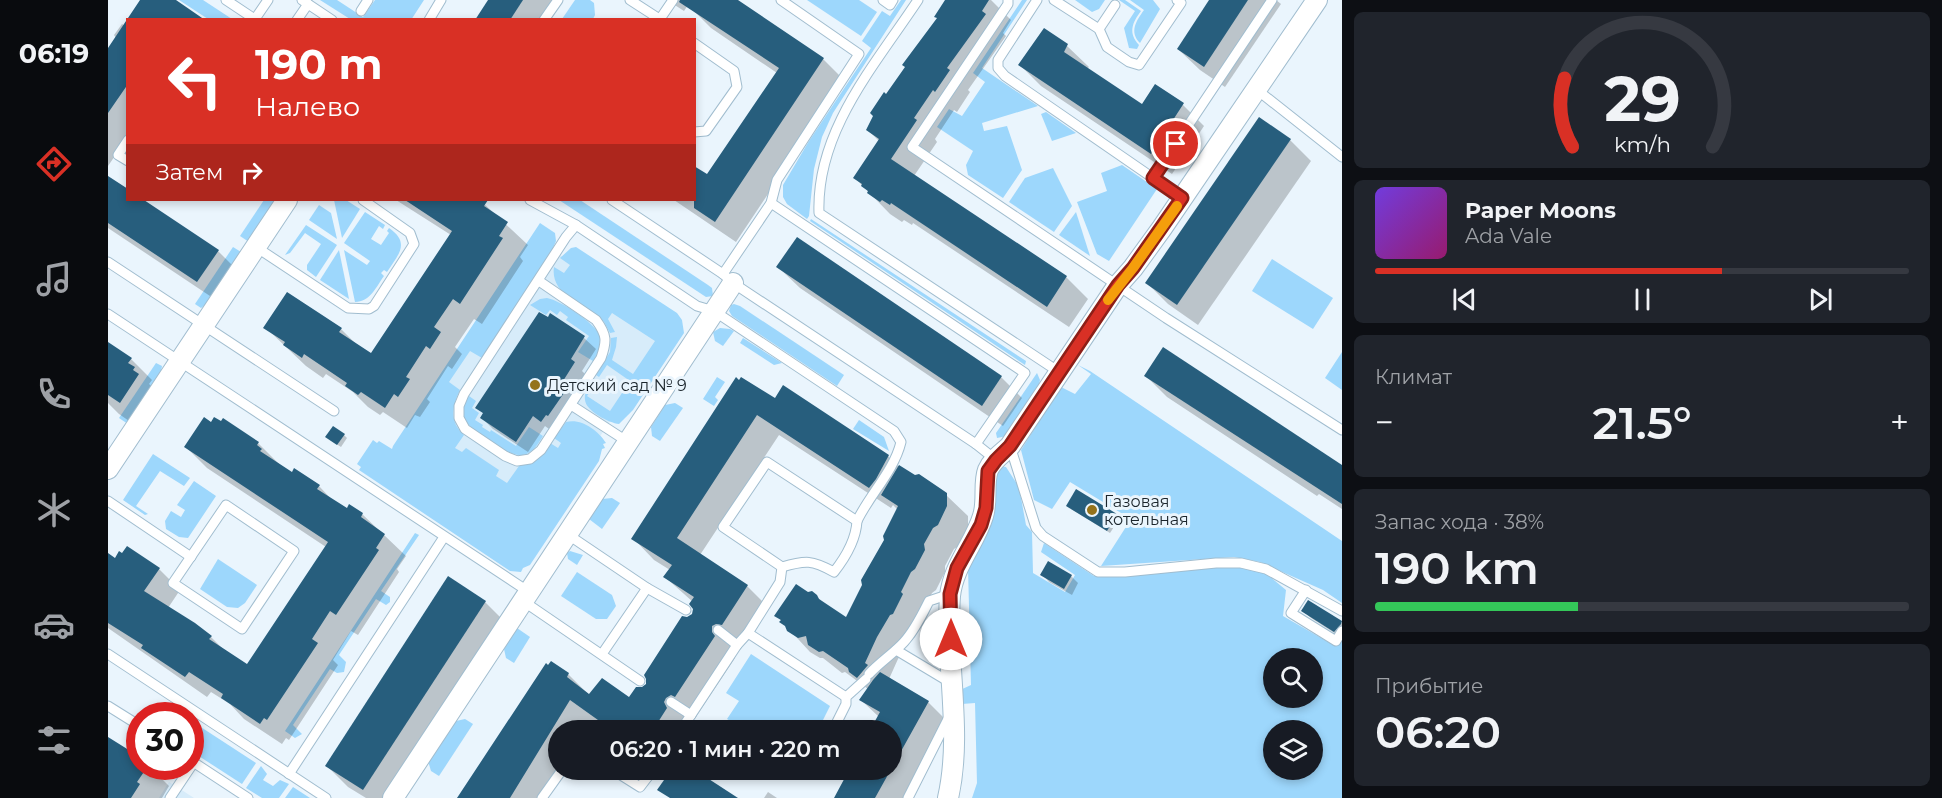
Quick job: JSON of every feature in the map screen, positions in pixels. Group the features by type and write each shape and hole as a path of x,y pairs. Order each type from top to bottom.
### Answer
{"street":[{"path":"948,798 953,775 950,594 957,568 981,525 986,508 988,471 1003,453 1118,285 1133,268 1182,198 1317,0"},
{"path":"108,469 286,201"},
{"path":"393,798 714,311 728,278"}],"lane":[{"path":"226,0 253,18"},
{"path":"256,18 268,0"},
{"path":"361,11 368,0"},
{"path":"430,18 441,0"},
{"path":"545,18 558,0"},
{"path":"630,0 659,18"},
{"path":"662,18 673,0"},
{"path":"728,278 771,202 777,180 859,54 781,0"},
{"path":"883,0 890,4 893,0"},
{"path":"918,0 841,116 823,166 818,192 819,213 1059,372"},
{"path":"1008,0 1008,4 912,147 1166,318 1342,430"},
{"path":"1037,0 998,60 998,68 1005,76 1182,198"},
{"path":"1054,0 1099,29 1107,47 1129,62 1139,65 1181,3 1177,0"},
{"path":"1153,178 1272,0"},
{"path":"298,18 305,2 329,18"},
{"path":"1099,29 1115,5"},
{"path":"696,44 734,71 737,87 706,131 696,132"},
{"path":"1256,89 1342,156"},
{"path":"126,143 118,155 126,160"},
{"path":"256,247 348,308 369,309 374,306 414,244 410,233 364,201"},
{"path":"532,201 576,225 697,306 714,311 894,431 901,442 898,457 866,503 843,561 834,572 820,564 802,561 782,567"},
{"path":"613,201 976,444 1003,453 1036,528 1043,536 1098,572 1241,563 1266,569 1342,611"},
{"path":"771,202 1025,373"},
{"path":"539,281 596,320 603,329 606,343 601,357 541,450 530,459 517,461 505,456 465,429 459,418 459,405 566,237 576,225"},
{"path":"108,262 334,411"},
{"path":"108,314 444,537 640,681"},
{"path":"976,444 1025,373 1040,360"},
{"path":"571,405 628,442"},
{"path":"782,567 723,527 767,462 857,521"},
{"path":"108,501 191,556"},
{"path":"225,505 294,551 242,629 173,583 191,556 225,505"},
{"path":"567,534 646,588 686,610"},
{"path":"289,774 444,537"},
{"path":"688,720 780,582 782,567"},
{"path":"602,654 646,588"},
{"path":"1306,590 1292,614 1336,641 1342,631"},
{"path":"838,720 846,704 846,696 912,633 929,601 950,594"},
{"path":"718,630 737,645"},
{"path":"748,633 846,696"},
{"path":"896,650 951,683"},
{"path":"108,654 326,798"},
{"path":"672,702 691,714"},
{"path":"108,706 126,717"},
{"path":"908,798 953,710"},
{"path":"204,769 248,798"},
{"path":"170,798 181,780"},
{"path":"542,798 555,780"},
{"path":"629,780 640,787"},
{"path":"640,798 640,787 645,780"}],"shaded area":[{"path":"179,0 203,0 230,18 206,18"},
{"path":"320,0 337,0 363,17 375,0 424,0 412,18 348,18"},
{"path":"575,0 590,0 594,3 594,18 563,18"},
{"path":"807,0 859,0 877,12 861,36"},
{"path":"901,0 906,0 833,113 822,137 814,169 807,219 787,204 783,197 783,185 809,141 871,48 862,41 882,11 890,16"},
{"path":"1022,0 1027,0 982,68 1038,106 982,123 984,131 1007,126 1022,170 1003,198 968,175 966,165 973,151 937,127 949,109 962,116 985,82 973,73"},
{"path":"1075,0 1105,0 1099,9 1092,12"},
{"path":"1119,0 1125,0 1141,11 1132,28 1133,36 1139,45 1137,49 1129,48 1124,28 1135,11"},
{"path":"1130,0 1153,0 1160,9 1140,43 1134,31 1136,22 1144,10"},
{"path":"1046,112 1076,133 1052,141 1041,114"},
{"path":"1122,165 1157,189 1109,261 1097,254 1077,202 1107,191 1101,173"},
{"path":"1053,168 1072,206 1054,232 1009,202 1025,178"},
{"path":"263,201 275,201 249,242 240,236"},
{"path":"334,201 348,201 360,209 342,238"},
{"path":"561,201 582,201 712,288 713,296 706,297"},
{"path":"319,205 331,213 337,239 309,220"},
{"path":"365,212 385,225 383,229 379,226 371,239 381,245 389,233 387,231 389,228 400,239 401,244 398,255 387,272 384,270 381,273 384,276 372,293 365,299 355,302 344,250 367,265 370,261 344,243"},
{"path":"1076,212 1090,256 1059,235"},
{"path":"811,219 1026,361 1025,365 810,221"},
{"path":"540,223 555,233 556,241 550,255 482,358 470,351 449,382 460,390 453,414 456,425 464,435 455,448 462,452 466,448 499,470 496,476 507,483 519,466 538,458 550,443 558,448 561,443 554,438 566,422 572,421 589,426 606,443 603,444 605,448 602,449 599,461 530,565 523,568 521,572 510,571 359,470 361,467 357,464 373,440 392,449"},
{"path":"306,225 337,245 316,277 307,270 307,265 321,244 305,233 290,253 285,255"},
{"name":"Детский сад № 9","path":"547,246 573,264 663,341 529,544 392,452"},
{"path":"233,247 241,252 210,301 201,308 195,304"},
{"path":"576,247 677,313 682,320 684,333 633,410 619,424 604,419 589,408 585,400 586,391 591,382 595,385 587,396 610,411 630,381 607,365 599,377 596,375 610,352 611,338 617,337 612,360 633,374 655,341 612,313 608,319 615,332 610,333 598,316 561,291 554,276 554,267 564,273 570,265 560,258 571,248"},
{"path":"339,250 349,299 320,280"},
{"path":"1272,259 1333,298 1313,329 1252,291"},
{"path":"547,298 579,314 599,334 601,346 593,361 578,352 589,336 566,320 568,317 560,311 557,315 550,310 546,315 530,305"},
{"path":"734,304 844,375 837,386 732,316 729,311 731,305"},
{"path":"720,328 734,331 723,346 715,341 713,332"},
{"path":"743,338 782,363 774,365 740,343"},
{"path":"1342,352 1342,390 1325,378"},
{"path":"156,363 162,366 161,371 128,424 119,418"},
{"path":"1078,365 1342,541 1342,603 1323,590 1260,562 1234,557 1101,566 1131,519 1070,482 1052,509 1034,500 1021,450 1061,387 1075,394 1091,374"},
{"path":"1037,373 1040,380 1038,389 1007,436 997,438 996,433"},
{"path":"717,377 725,382 715,397 718,400 714,406 703,399"},
{"path":"469,396 476,401 472,408 479,413 475,420 490,432 491,430 516,446 529,427 543,436 527,454 517,455 500,448 473,429 464,418 463,409"},
{"path":"675,403 683,408 660,441 652,436 651,427 665,405"},
{"path":"859,420 884,437 889,451 853,429"},
{"path":"153,454 190,478 184,486 160,471 136,506 148,514 145,515 123,500"},
{"path":"1000,466 1006,467 1019,487 1026,525 1032,532 1033,573 1065,592 1075,575 1041,552 1044,543 1094,576 1238,566 1262,570 1286,590 1283,616 1335,646 1342,637 1342,798 972,798 977,783 975,703 962,704 958,691 971,685 968,568 996,470"},
{"path":"194,481 216,496 188,538 179,537 166,529 165,521 171,511 181,517 185,510 177,505"},
{"path":"612,498 620,503 602,529 589,519 602,499"},
{"path":"415,533 419,535 381,591 390,597 390,602 386,605 376,599 339,655 346,662 344,672 337,673 330,669 293,725 302,734 295,738 285,731"},
{"path":"570,551 583,555 577,565 568,559 567,553"},
{"path":"218,559 257,585 245,603 238,608 227,607 200,589"},
{"path":"577,572 612,595 616,606 607,619 596,619 561,596"},
{"path":"517,628 530,637 514,663 506,658 504,649"},
{"path":"751,654 830,706 823,720 729,720 727,719 739,701 726,693"},
{"path":"465,719 473,724 439,776 431,771 428,761 456,721"},
{"path":"204,729 256,763 242,784 204,759"},
{"path":"261,766 267,774 263,780 273,786 280,780 289,784 279,798 262,798 246,788"},
{"path":"169,782 177,787 194,798 159,798"},
{"path":"293,787 310,798 285,798"}],"building":[{"path":"140,0 176,0 202,18 128,18"},
{"path":"488,0 523,0 511,18 476,18"},
{"path":"680,0 738,0 824,58 715,222 694,208 696,167 707,174 779,68 679,2"},
{"path":"945,0 989,0 982,11 986,14 947,68 950,70 935,92 933,90 914,118 917,120 891,159 1067,276 1047,307 891,203 890,205 882,200 880,202 867,193 868,191 861,186 862,184 853,178 879,139 866,130 873,116 870,113 905,67 902,65 937,18 934,17"},
{"path":"1209,0 1248,0 1204,67 1177,49"},
{"path":"126,21 126,87 108,113 108,48"},
{"path":"1044,28 1068,44 1064,52 1142,104 1155,84 1184,103 1151,154 1018,65"},
{"path":"1259,117 1291,139 1177,305 1145,283"},
{"path":"108,176 126,188 126,201 146,201 219,250 197,282 108,223"},
{"path":"407,201 487,201 484,206 508,222 499,236 503,238 460,304 453,299 434,327 441,332 430,349 426,346 406,377 410,379 398,397 394,394 385,408 361,392 358,395 345,386 347,383 304,354 302,358 283,345 285,342 263,328 287,292 342,328 339,332 371,353 452,231"},
{"path":"797,237 1002,376 982,406 776,267"},
{"path":"539,312 548,317 550,313 585,336 571,359 575,362 558,389 564,393 541,422 533,416 516,442 480,418 483,413 475,408"},
{"path":"108,342 132,358 128,363 135,367 133,370 139,374 120,403 108,395"},
{"path":"1163,347 1342,465 1342,504 1144,376"},
{"path":"736,377 739,380 741,377 775,398 783,385 889,455 869,488 757,415 677,538 748,585 722,625 712,626 715,636 675,697 671,695 666,698 664,702 667,708 659,720 598,720 570,700 558,720 548,720 548,736 510,798 457,798 546,663 548,665 551,661 569,673 567,677 589,694 602,678 629,697 636,687 646,684 644,675 682,616 687,617 692,614 693,609 689,604 694,597 663,577 672,565 631,539"},
{"path":"204,417 211,422 214,417 221,421 223,418 259,442 257,445 262,449 260,451 292,472 294,468 320,485 317,489 347,508 349,504 363,513 361,517 385,534 376,548 379,550 336,615 330,611 312,639 318,643 267,720 264,718 260,724 221,698 223,694 189,672 185,677 141,648 143,645 108,623 108,553 115,558 119,551 122,553 127,546 160,568 144,591 195,623 212,636 209,639 247,664 328,542 184,447"},
{"path":"333,426 345,434 337,445 325,437"},
{"path":"899,465 915,475 919,474 947,493 947,506 938,525 933,528 924,544 925,550 901,592 903,594 893,614 890,615 877,637 865,663 868,665 857,678 849,672 848,668 823,651 819,652 808,645 806,636 798,638 787,631 785,626 779,622 781,620 774,616 796,584 808,592 812,591 819,599 846,617 862,585 861,580 884,540 883,536 898,506 881,495"},
{"name":"Газовая котельная","path":"1076,489 1117,514 1107,531 1066,506"},
{"path":"1048,561 1072,575 1064,589 1040,575"},
{"path":"448,576 486,601 363,790 325,766"},
{"path":"1308,600 1342,621 1334,632 1301,611"},
{"path":"880,672 929,701 902,749 902,720 876,720 880,712 859,700"},
{"path":"108,737 126,748 126,780 138,780 137,782 140,784 131,798 108,798"},
{"path":"664,780 710,780 738,798 670,798 657,790"},
{"path":"844,780 885,780 875,798 834,798"}],"slow traffic":[{"path":"1108,300 1177,206"}],"place":[{"name":"Детский сад № 9","path":"535,385"},
{"name":"Газовая котельная","path":"1092,510"}],"route":[{"path":"951,639 950,594 957,568 981,525 986,508 988,471 1010,446 1118,285 1133,268 1182,198 1153,178 1176,144"}]}
